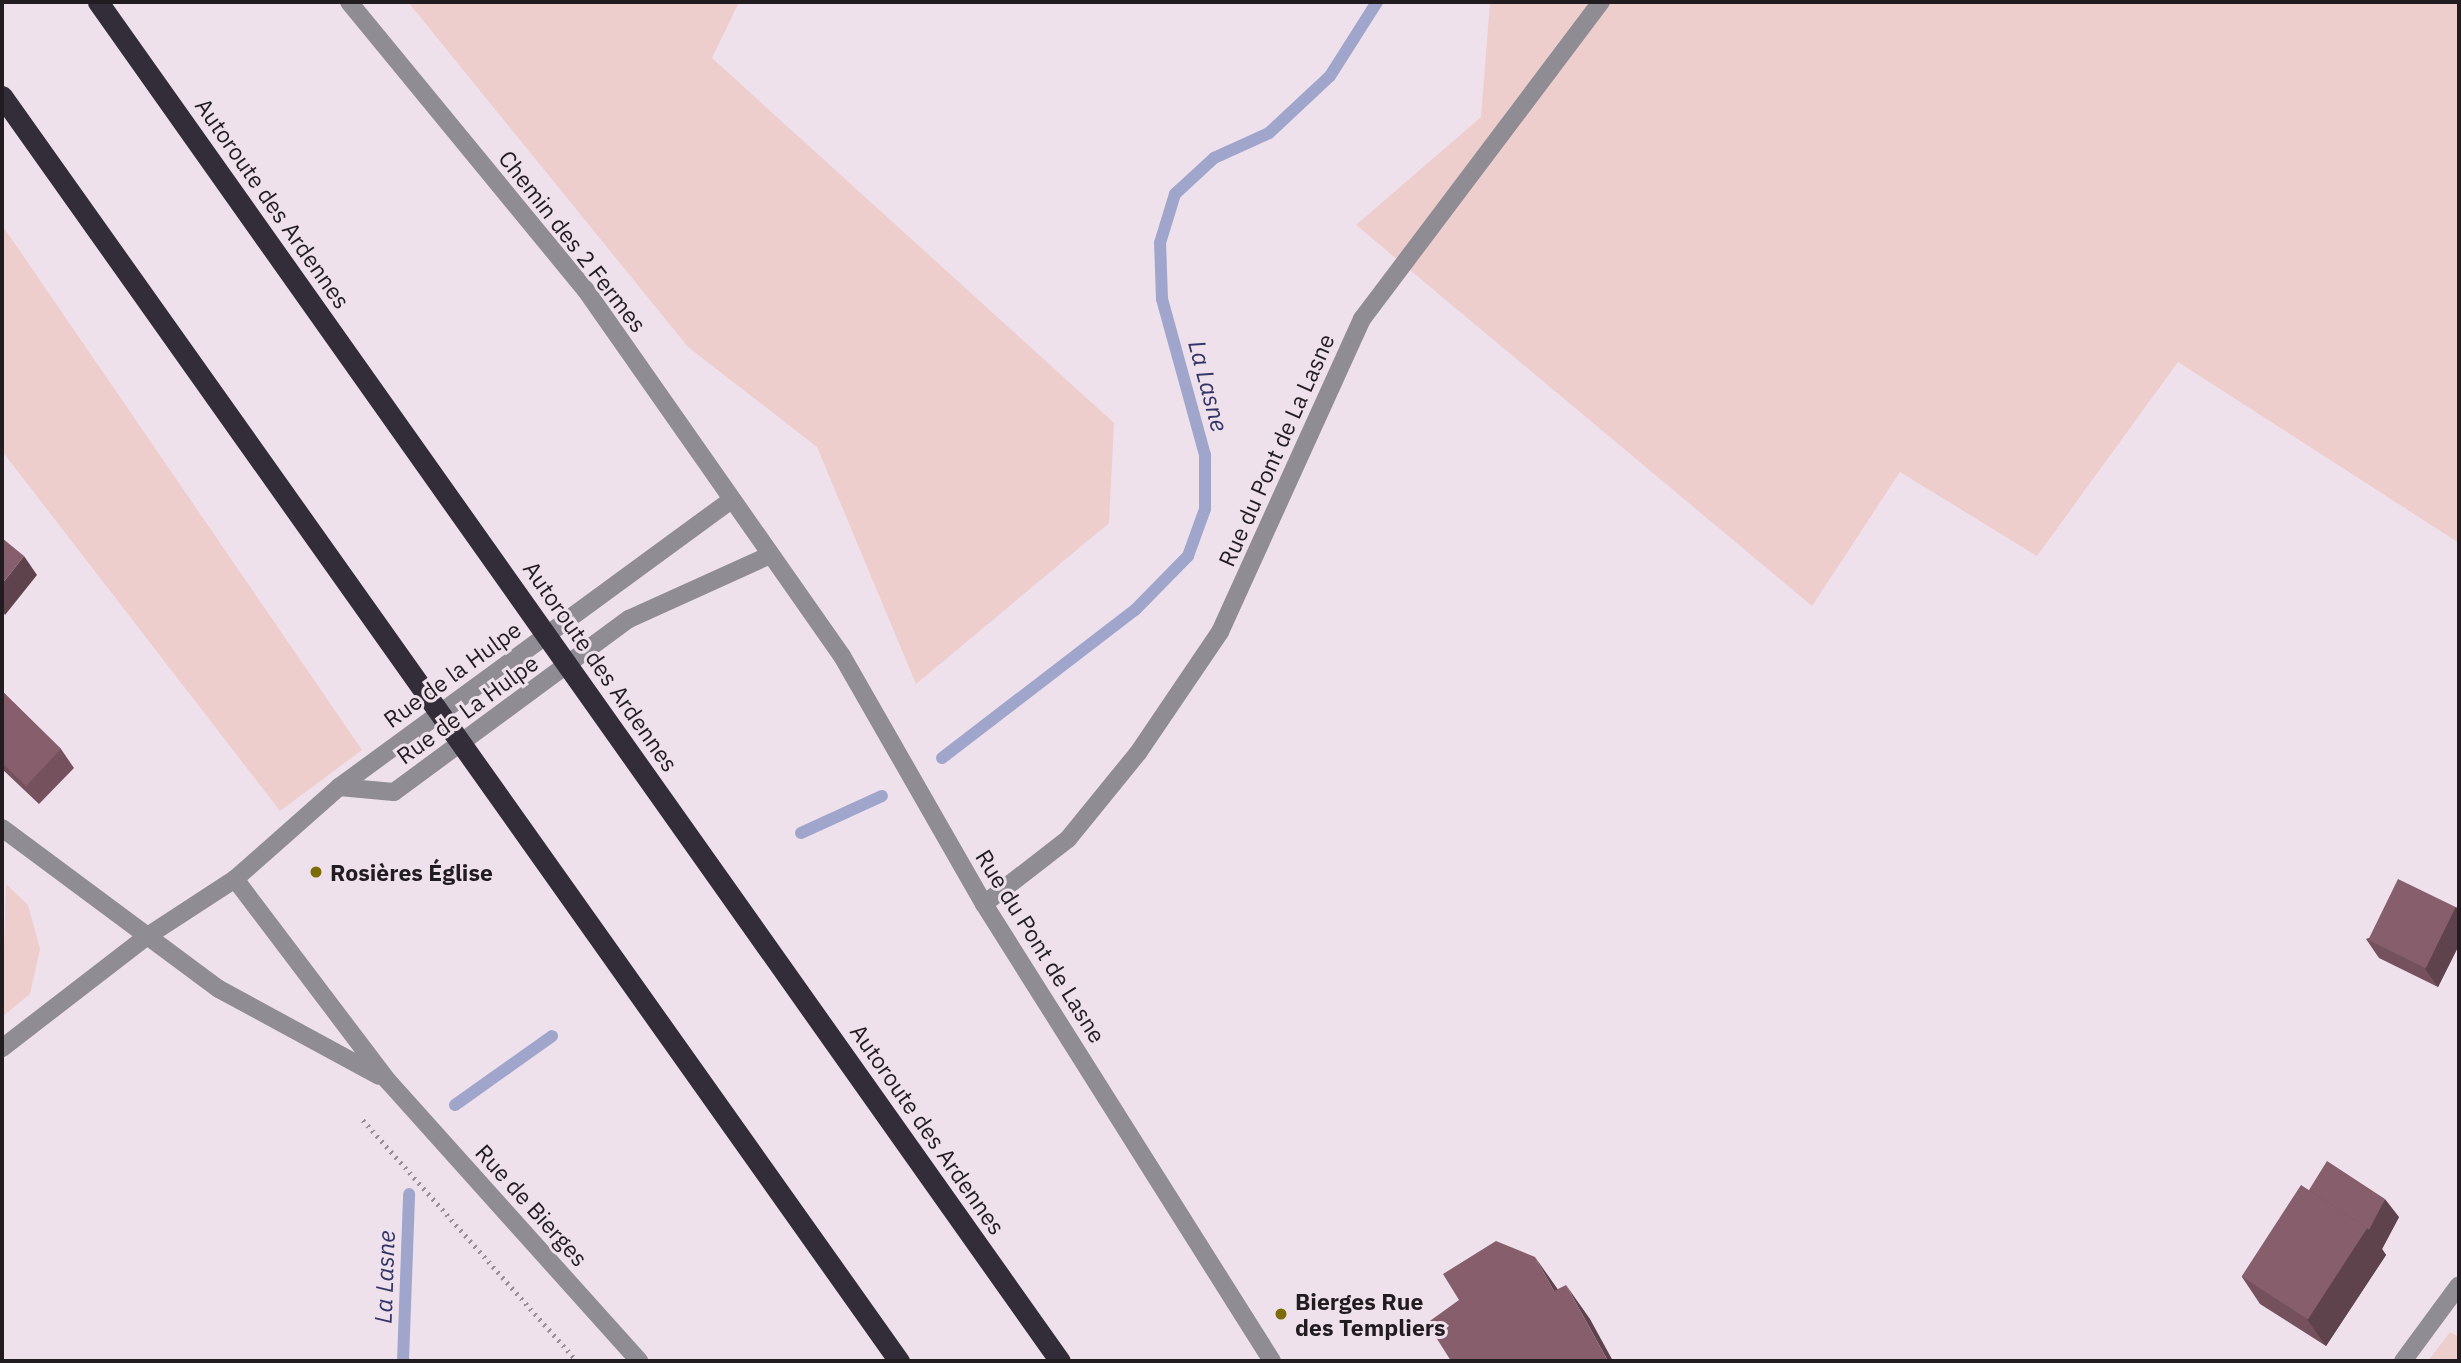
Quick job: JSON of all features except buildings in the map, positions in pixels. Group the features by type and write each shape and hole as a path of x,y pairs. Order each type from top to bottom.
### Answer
{"highway":[{"name":"Autoroute des Ardennes","path":"98,2 1060,1361"},
{"path":"2,96 899,1361"}],"street":[{"name":"Chemin des 2 Fermes","path":"349,2 585,289 770,555"},
{"name":"Rue du Pont de La Lasne","path":"984,904 1068,839 1138,753 1220,632 1362,319 1601,2"},
{"name":"Rue de la Hulpe","path":"339,787 730,501"},
{"name":"Rue du Pont de Lasne","path":"770,555 842,656 984,904 1272,1361"},
{"name":"Rue de La Hulpe","path":"339,787 394,792 629,619 770,555"},
{"path":"2,1048 146,937 235,879 339,787"},
{"name":"Rue de Bierges","path":"2,828 219,989 388,1081"},
{"name":"Rue de Bierges","path":"235,879 388,1081 639,1361"},
{"path":"2403,1361 2459,1285"}],"path":[{"path":"363,1120 577,1361"}],"shaded area":[{"path":"408,2 739,2 712,58 1114,423 1109,523 916,684 817,447 688,347"},
{"path":"1490,2 2459,2 2459,543 2178,362 2037,556 1900,472 1812,606 1356,225 1481,117"},
{"path":"2,225 362,750 280,811 2,451"},
{"path":"6,884 28,905 40,949 30,994 2,1017"},
{"path":"2450,1332 2459,1337 2459,1361 2428,1361"}],"waterway":[{"name":"La Lasne","path":"942,758 1135,610 1188,556 1205,509 1205,455 1162,299 1160,243 1175,194 1214,158 1269,133 1330,76 1377,2"},
{"name":"La Lasne","path":"801,833 882,796"},
{"name":"La Lasne","path":"455,1105 552,1036"},
{"name":"La Lasne","path":"403,1361 409,1194"}],"place":[{"name":"Rosières Église","path":"316,872"},
{"name":"Bierges Rue des Templiers","path":"1281,1314"}]}
